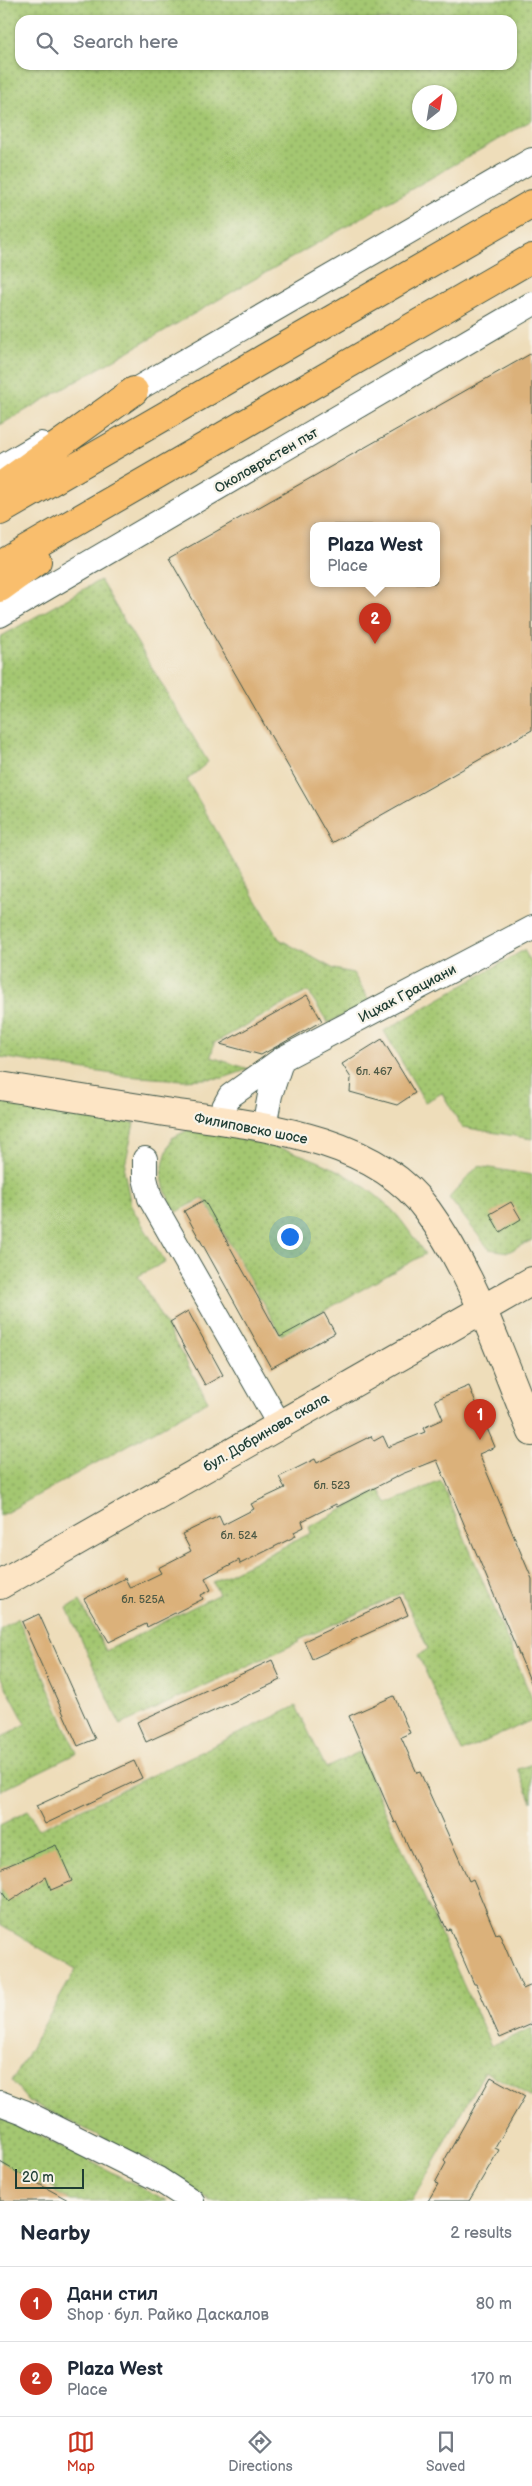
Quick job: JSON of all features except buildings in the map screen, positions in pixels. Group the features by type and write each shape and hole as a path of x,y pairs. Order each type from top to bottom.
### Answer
{"highway":[{"path":"0,510 532,204"},
{"path":"0,565 177,461 532,258"},
{"path":"0,487 134,391"},
{"path":"0,588 177,461"}],"street":[{"path":"0,468 532,160"},
{"name":"Околовръстен път","path":"0,615 532,304"},
{"name":"Ицхак Грациани","path":"222,1121 224,1108 230,1096 282,1059 532,928"},
{"path":"264,1127 270,1095 282,1059"},
{"name":"Филиповско шосе","path":"0,1086 264,1127 349,1152 400,1181 431,1216 459,1262 532,1432"},
{"path":"145,1159 145,1178 150,1198 279,1424"},
{"name":"бул. Добринова скала","path":"0,1585 532,1281"},
{"path":"0,2103 24,2112 158,2179 192,2201"}],"green space":[{"path":"0,0 532,0 532,120 0,425"},
{"path":"100,580 208,762 187,780 279,939 334,969 353,973 370,1002 328,1023 308,991 214,1043 211,1057 249,1069 223,1078 182,1080 126,1076 0,1057 0,637"},
{"path":"524,950 532,964 532,1139 462,1127 442,1093 425,1102 384,1031"},
{"path":"0,1102 134,1123 124,1170 131,1206 165,1262 138,1276 208,1401 0,1516"},
{"path":"188,1130 267,1145 317,1161 341,1172 385,1203 396,1214 425,1254 281,1335 204,1198 176,1212 170,1202 162,1176 165,1159 172,1138"},
{"path":"478,1166 532,1175 532,1240 508,1252 489,1249 449,1198"},
{"path":"441,1481 532,1699 532,1720 462,1752 418,1655 428,1649 402,1593 120,1725 67,1608 80,1601 106,1651 219,1594 213,1582 311,1533 309,1527 380,1490 387,1504"},
{"path":"18,1618 77,1753 0,1791 0,1738 26,1724 0,1676 0,1629"},
{"path":"296,1706 326,1768 359,1752 491,2046 532,2028 532,2097 485,2071 412,2201 210,2201 164,2168 29,2101 12,2081 76,1969 0,1925 0,1825 28,1811 38,1830"},
{"path":"532,1764 532,1802 518,1769"},
{"path":"0,2118 19,2125 168,2201 71,2201 55,2192 56,2189 44,2182 42,2185 22,2174 21,2177 0,2166 2,2163 0,2161"}],"place":[{"name":"Plaza West","path":"375,644"},
{"name":"Дани стил","path":"480,1440"}]}
